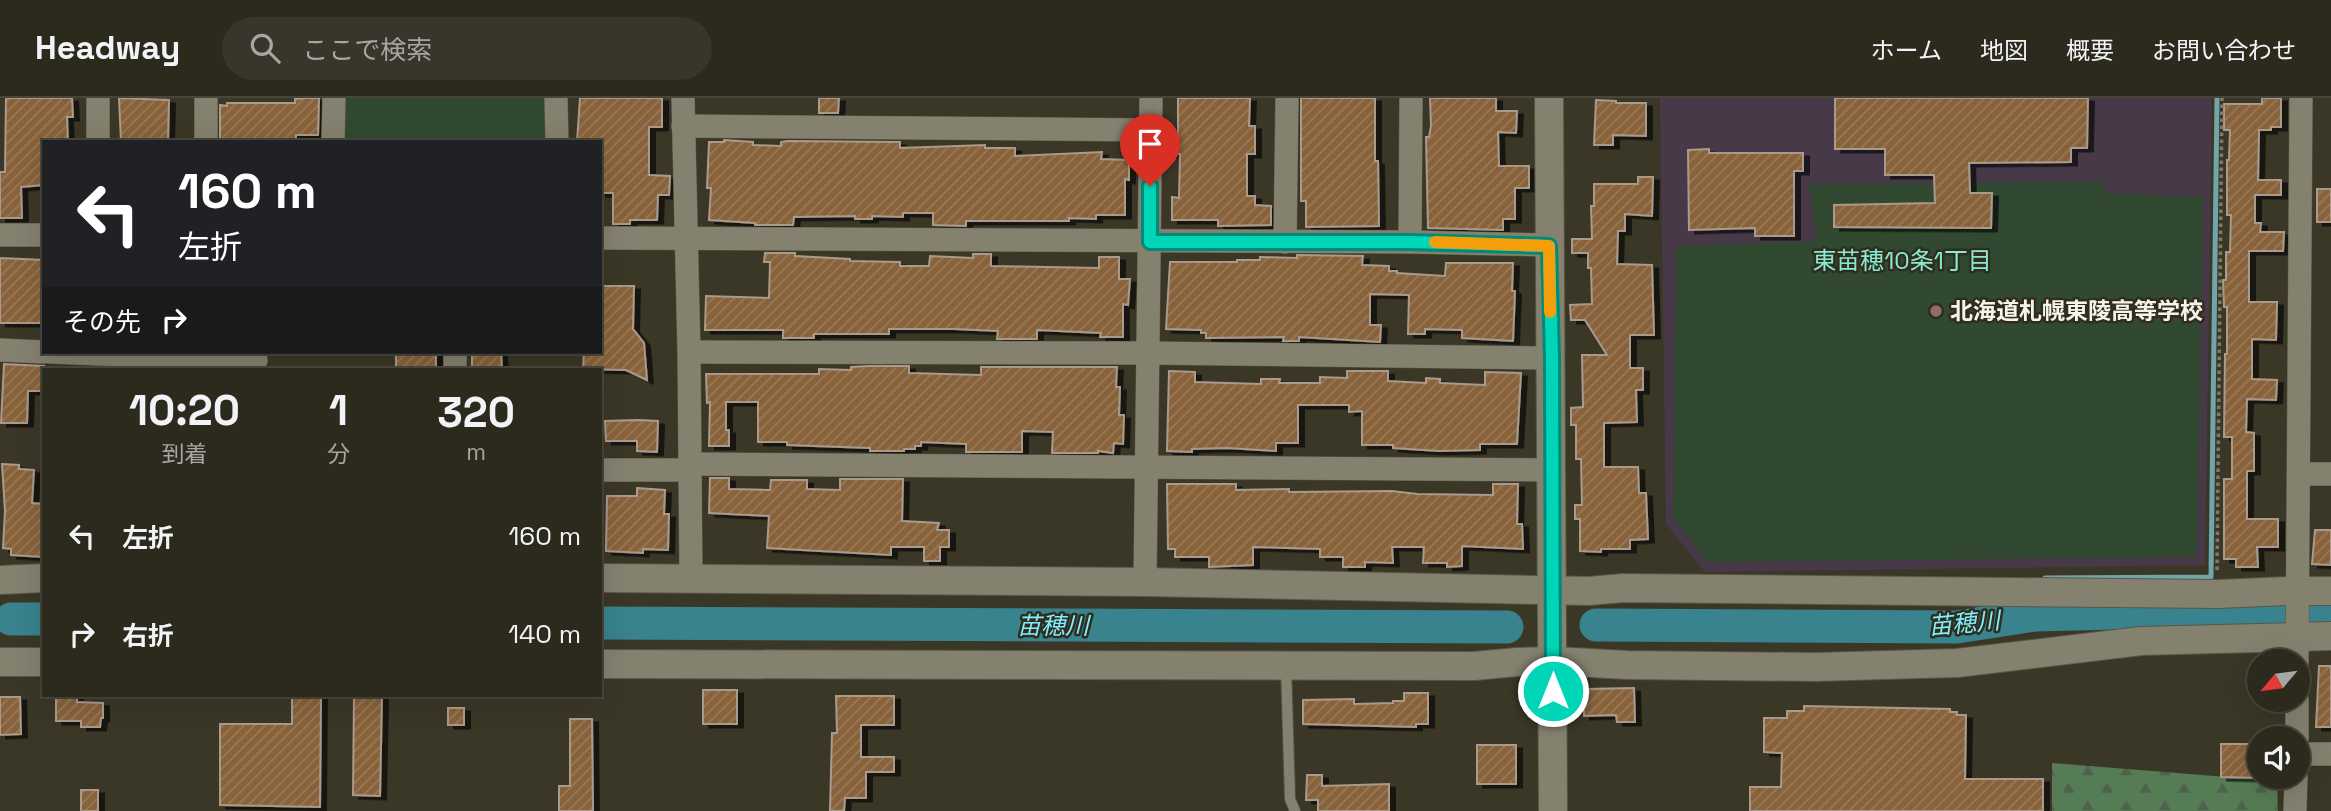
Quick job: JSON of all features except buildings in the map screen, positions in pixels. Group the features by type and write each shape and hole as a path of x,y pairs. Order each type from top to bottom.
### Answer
{"street":[{"path":"98,98 98,140"},
{"path":"206,98 206,140"},
{"path":"333,140 334,98"},
{"path":"556,98 557,140"},
{"path":"682,98 689,352 691,579"},
{"path":"1145,582 1151,98"},
{"path":"1285,242 1287,98"},
{"path":"1410,242 1411,98"},
{"path":"1549,98 1553,811"},
{"path":"2298,642 2301,98"},
{"path":"683,126 1150,130"},
{"path":"0,235 42,235"},
{"path":"602,238 1410,242 1549,246"},
{"path":"0,350 42,352"},
{"path":"689,352 1147,353 1552,358"},
{"path":"61,354 98,361 256,360"},
{"path":"602,470 690,467 1146,467 1552,470"},
{"path":"2298,474 2331,474"},
{"path":"0,580 42,578"},
{"path":"602,578 1145,582 1553,591 1623,588 2299,597 2331,591"},
{"path":"602,664 1474,666 1554,662 1815,667 1956,663 2141,642 2298,642 2331,636"},
{"path":"0,662 42,662"},
{"path":"2310,754 2331,754"},
{"path":"2295,811 2296,789"}],"lane":[{"path":"1286,666 1290,799 1295,811"}],"path":[{"path":"2217,576 2222,98"}],"shaded area":[{"name":"北海道札幌東陵高等学校","path":"1660,98 2212,98 2205,565 1705,572 1666,524"}],"green space":[{"path":"345,98 549,98 549,140 345,140"},
{"name":"北海道札幌東陵高等学校","path":"2104,182 2104,193 2203,197 2197,557 1707,562 1673,518 1676,246 1817,241 1809,184"},
{"path":"2052,763 2247,779 2247,789 2277,789 2278,811 2052,811"}],"waterway":[{"path":"2045,578 2211,577 2217,98"},
{"name":"苗穂川","path":"1596,625 1957,627 2035,615 2203,611 2331,612"},
{"name":"苗穂川","path":"11,619 42,619"},
{"name":"苗穂川","path":"602,623 1507,627"}],"slow traffic":[{"path":"1435,242 1549,246 1550,312"}],"place":[{"name":"北海道札幌東陵高等学校","path":"1936,311"}],"district":[{"name":"東苗穂10条1丁目","path":"1902,260"}],"route":[{"path":"1150,186 1150,242 1410,242 1549,246 1553,691"}]}
